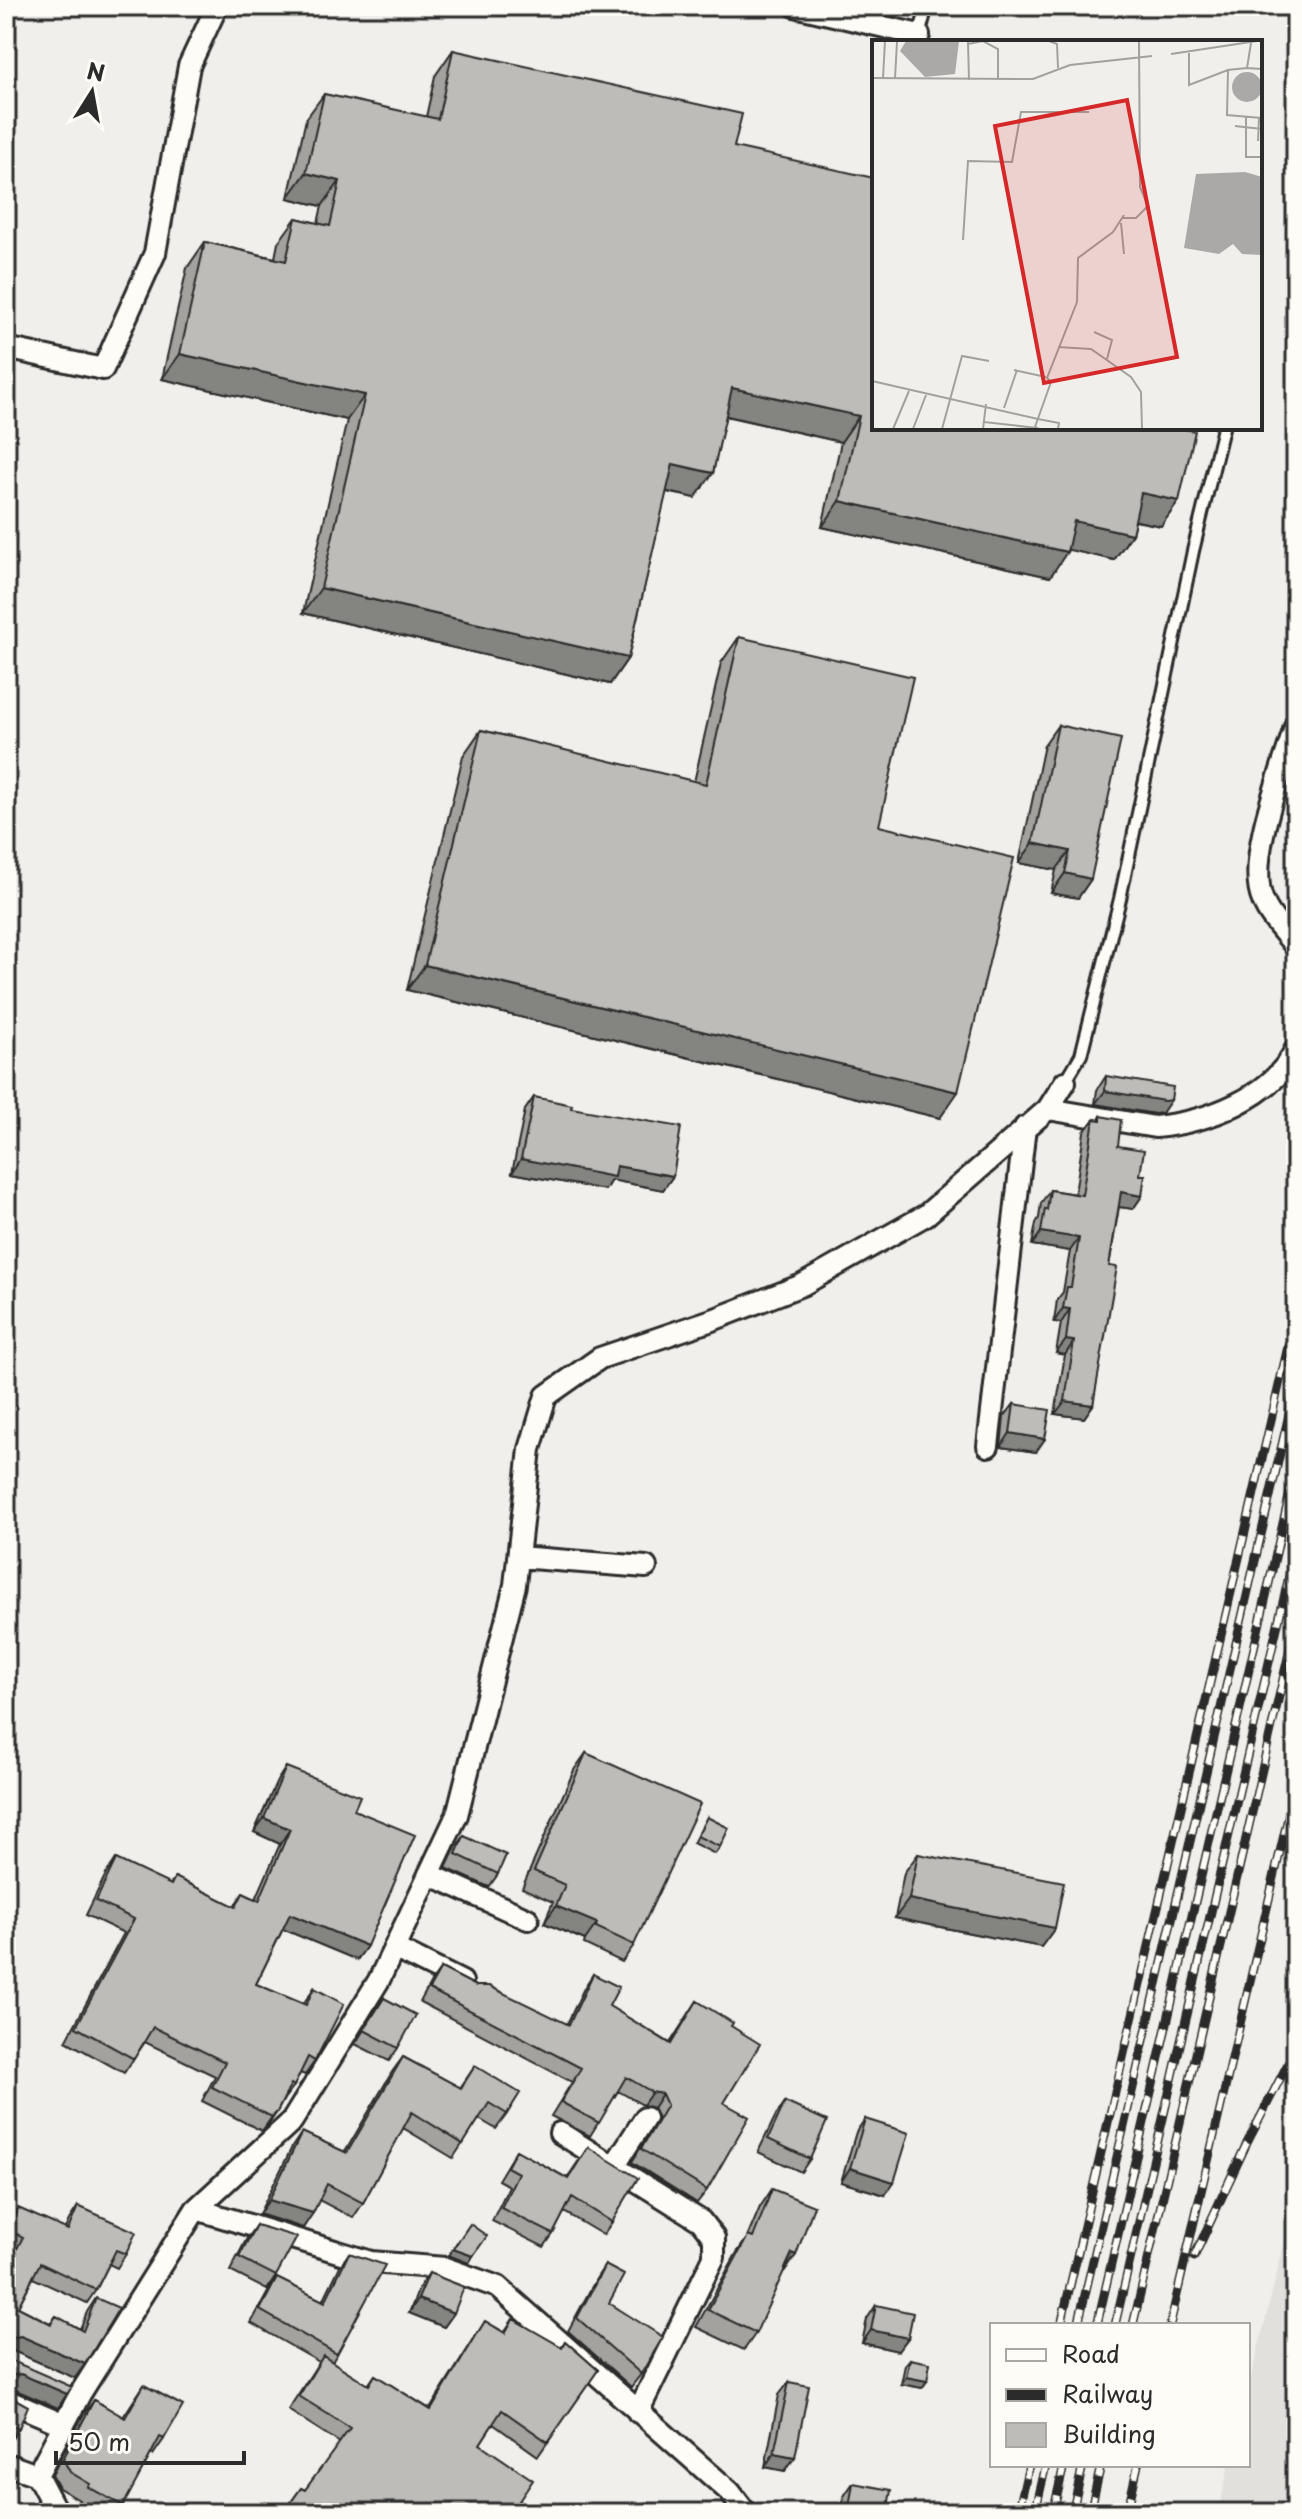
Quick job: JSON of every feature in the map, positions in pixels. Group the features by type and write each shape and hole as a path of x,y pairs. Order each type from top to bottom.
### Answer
{"street":[{"path":"6,348 103,369 155,253 189,66 217,6"},
{"path":"795,6 918,38"},
{"path":"1296,724 1260,845 1257,879 1263,902 1296,947"},
{"path":"1048,1109 1155,1127 1172,1125 1230,1107 1262,1091 1296,1049"},
{"path":"37,2475 80,2394 196,2209 292,2121 379,1980 457,1815 515,1585 530,1449 546,1396 600,1358 715,1319 802,1285 926,1215 1048,1109 1065,1082"},
{"path":"988,1446 1025,1127"},
{"path":"518,1557 646,1567"},
{"path":"429,1874 528,1919"},
{"path":"394,1948 473,1988"},
{"path":"614,2166 645,2118"},
{"path":"560,2133 701,2221 714,2238 714,2257 638,2412"},
{"path":"196,2209 371,2262 445,2268 498,2287 730,2492 746,2513"},
{"path":"55,2384 80,2394"},
{"path":"6,2400 64,2425"},
{"path":"6,2464 37,2475 57,2513"}],"lane":[{"path":"918,38 927,6"},
{"path":"1065,1082 1081,1055 1117,913 1193,551 1223,430"}],"shaded area":[{"path":"1296,2196 1296,2513 1218,2513 1229,2467 1250,2467 1250,2382"}],"building":[{"path":"453,50 742,114 734,147 872,178 872,430 1195,431 1179,501 1141,493 1132,534 1074,521 1067,552 840,501 859,416 732,388 713,473 673,464 628,658 321,588 365,395 180,354 205,242 286,261 296,218 330,226 340,181 306,173 324,94 438,119"},
{"path":"739,637 913,677 879,826 1014,858 958,1092 425,965 481,730 706,784"},
{"path":"1058,725 1121,739 1091,879 1065,873 1070,851 1033,843"},
{"path":"1106,1076 1173,1087 1171,1100 1105,1091"},
{"path":"534,1097 572,1105 571,1108 681,1127 673,1176 616,1166 614,1177 521,1159"},
{"path":"1101,1116 1121,1120 1118,1146 1144,1150 1140,1175 1145,1175 1142,1196 1121,1192 1109,1266 1117,1267 1093,1405 1065,1401 1074,1341 1066,1340 1070,1309 1063,1308 1067,1287 1071,1287 1079,1238 1041,1232 1050,1190 1082,1195 1094,1119 1101,1120"},
{"path":"1014,1404 1050,1410 1045,1439 1010,1433"},
{"path":"586,1753 700,1804 634,1945 596,1927 597,1923 556,1906 565,1885 534,1871"},
{"path":"286,1767 360,1796 354,1810 415,1835 367,1946 290,1914 256,1984 306,2005 314,1988 344,2004 315,2061 308,2057 294,2086 291,2084 272,2117 212,2087 225,2062 153,2027 134,2059 76,2027 134,1919 96,1901 116,1859 171,1885 175,1877 236,1907 243,1893 259,1901 290,1829 264,1818"},
{"path":"707,1817 729,1828 720,1847 697,1836"},
{"path":"464,1836 506,1855 498,1874 456,1854"},
{"path":"918,1854 1064,1882 1055,1928 909,1899"},
{"path":"441,1968 476,1986 489,1986 569,2025 593,1974 619,1987 609,2006 671,2044 697,2001 760,2044 724,2103 749,2117 707,2190 641,2149 667,2105 662,2094 652,2092 626,2077 599,2123 561,2102 581,2068 429,1989"},
{"path":"384,1998 416,2015 398,2048 364,2030"},
{"path":"403,2057 461,2088 475,2066 520,2093 507,2114 489,2103 463,2144 412,2112 363,2203 327,2184 313,2213 269,2200 302,2132 347,2153"},
{"path":"785,2102 827,2121 810,2159 768,2139"},
{"path":"865,2119 909,2133 894,2182 850,2168"},
{"path":"588,2147 638,2178 612,2222 572,2197 553,2234 501,2208 518,2173 507,2167 516,2150 568,2179"},
{"path":"772,2189 814,2206 796,2255 792,2253 756,2333 708,2310 748,2236 753,2238"},
{"path":"78,2206 136,2232 126,2254 116,2250 96,2290 40,2263 18,2307 51,2324 56,2316 83,2331 96,2298 119,2308 85,2364 21,2336 7,2338 6,2341 6,2270 23,2237 8,2230 18,2208 68,2230"},
{"path":"470,2224 487,2236 473,2256 453,2249"},
{"path":"256,2225 297,2237 276,2276 239,2257"},
{"path":"349,2253 385,2265 337,2354 260,2310 277,2278 325,2302"},
{"path":"605,2265 624,2275 609,2303 663,2337 641,2374 577,2318"},
{"path":"429,2273 464,2287 454,2313 418,2299"},
{"path":"876,2305 913,2313 908,2338 871,2330"},
{"path":"513,2319 562,2347 565,2341 598,2370 548,2442 502,2410 480,2444 533,2480 511,2513 294,2513 287,2508 301,2488 305,2490 350,2428 299,2396 323,2356 369,2385 375,2375 431,2410 485,2321 505,2333"},
{"path":"6,2354 10,2360 72,2387 67,2394 21,2374 6,2378"},
{"path":"910,2359 930,2363 927,2381 906,2377"},
{"path":"789,2382 809,2386 795,2457 774,2453"},
{"path":"144,2385 183,2406 164,2439 160,2437 123,2506 88,2487 90,2484 70,2472 63,2459 94,2400 125,2418"},
{"path":"6,2394 28,2406 19,2428 6,2423"},
{"path":"853,2483 891,2490 887,2513 848,2513"}],"railway":[{"path":"1061,2323 1296,1312"},
{"path":"1078,2323 1296,1384"},
{"path":"1097,2323 1296,1467"},
{"path":"1115,2323 1296,1546"},
{"path":"1133,2323 1296,1623"},
{"path":"1170,2323 1296,1783"},
{"path":"1194,2257 1296,2048"},
{"path":"1018,2513 1029,2467"},
{"path":"1035,2513 1046,2467"},
{"path":"1053,2513 1064,2467"},
{"path":"1072,2513 1083,2467"},
{"path":"1090,2513 1101,2467"},
{"path":"1127,2513 1138,2467"}]}
